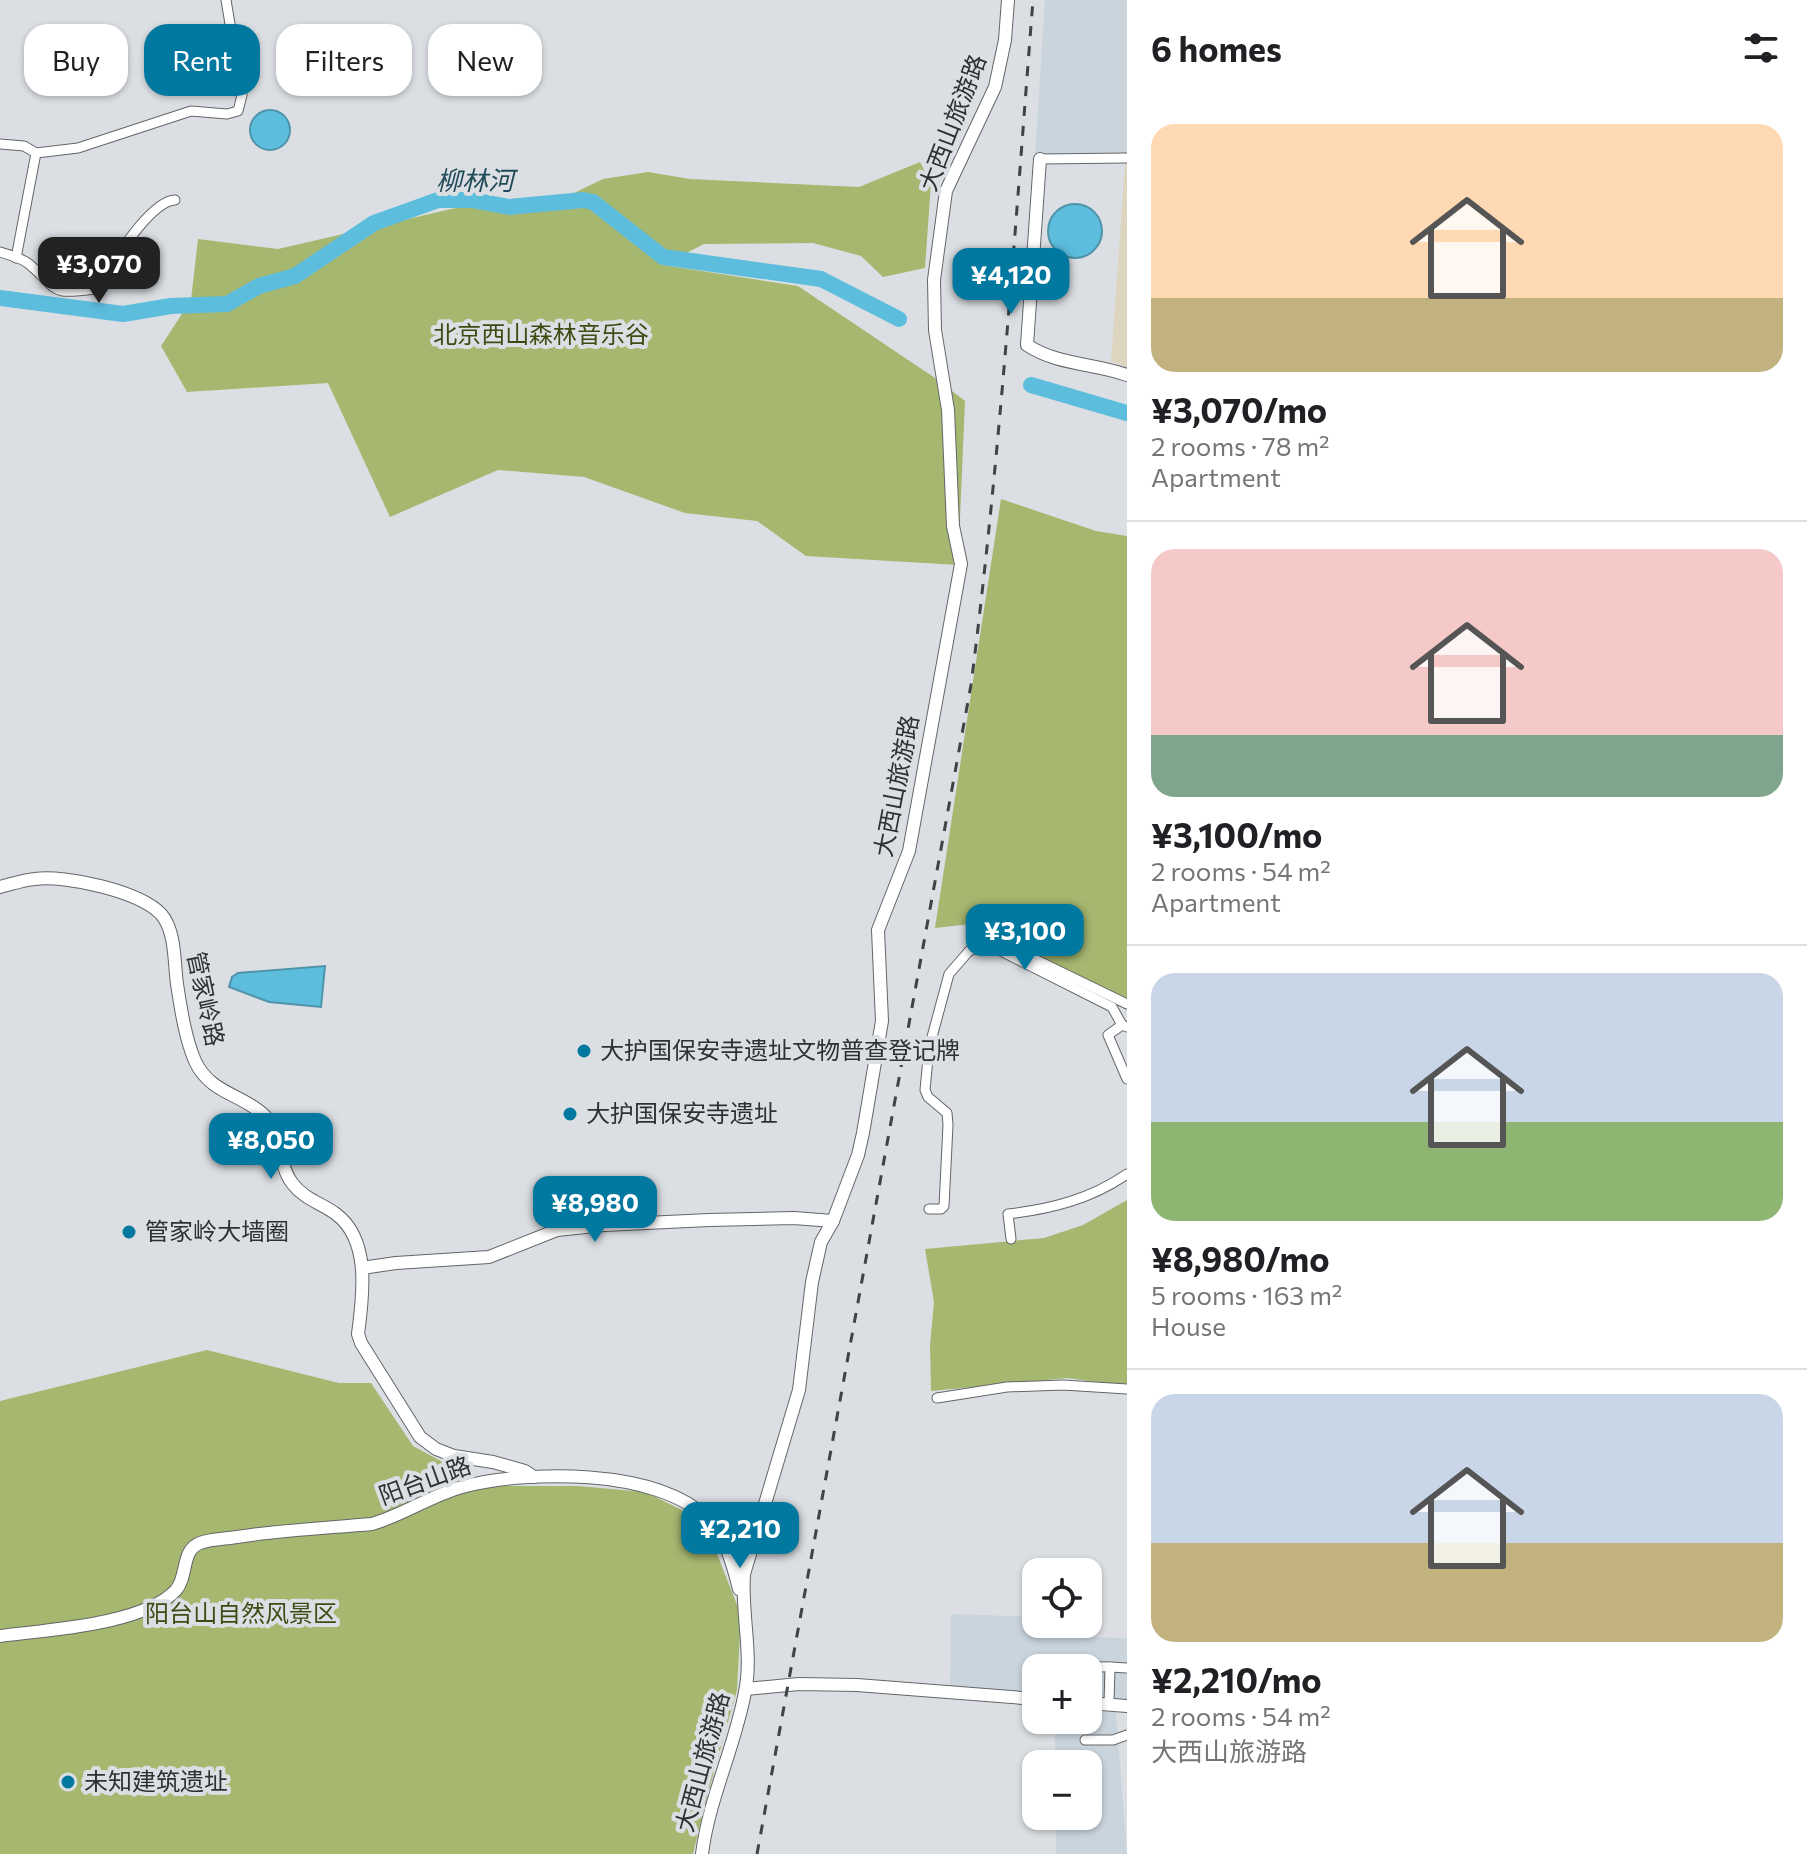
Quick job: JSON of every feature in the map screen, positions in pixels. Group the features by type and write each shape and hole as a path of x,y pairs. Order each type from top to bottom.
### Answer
{"street":[{"path":"0,144 24,146 36,153 78,148 191,111 227,114 238,111 242,95 226,0"},
{"name":"大西山旅游路","path":"702,1854 713,1797 746,1689 747,1642 742,1603 744,1574 799,1390 816,1260 858,1155 863,1133 882,1021 878,930 909,851 961,564 953,526 948,410 935,330 934,280 946,191 995,87 1005,40 1008,0"},
{"path":"16,258 36,153"},
{"path":"1127,158 1040,159 1027,345 1045,357 1108,368 1127,375"},
{"path":"0,252 28,262 54,290 69,293 95,289 153,211 168,200 175,200"},
{"name":"管家岭路","path":"0,887 54,878 137,897 162,915 168,925 195,1060 200,1070 225,1093 265,1116 272,1127 290,1181 304,1196 341,1217 354,1238 362,1268 358,1334 420,1437 436,1449 454,1456 493,1462 525,1471 534,1477"},
{"path":"989,924 979,932 1127,1004"},
{"path":"929,1209 944,1206 948,1125 947,1113 928,1097 925,1090 929,1048 949,974 969,951 987,944 1112,1007 1125,1026 1108,1035 1127,1079"},
{"path":"1011,1239 1008,1214 1053,1208 1086,1196 1127,1174"},
{"path":"362,1268 489,1257 557,1230 604,1225 723,1219 833,1221"},
{"path":"937,1398 1007,1387 1063,1385 1127,1389"},
{"name":"阳台山路","path":"0,1636 84,1627 162,1601 176,1589 187,1555 201,1542 372,1524 461,1487 534,1477 639,1483 693,1507 708,1518 725,1547 742,1603"},
{"path":"725,1547 739,1552 752,1548"},
{"path":"1102,1667 1127,1668"},
{"path":"1109,1704 1110,1667"},
{"path":"746,1689 799,1684 857,1685 1022,1698"},
{"path":"1102,1704 1127,1706"},
{"path":"1085,1740 1113,1740 1127,1735"}],"shaded area":[{"path":"1045,0 1127,0 1127,154 1035,155"},
{"path":"1127,164 1127,367 1111,361"},
{"path":"951,1614 1022,1617 1022,1638 1127,1638 1127,1700 1102,1699 1102,1654 1022,1654 1022,1692 950,1689"},
{"path":"1102,1712 1116,1712 1127,1854 1056,1854 1056,1830 1102,1830 1102,1750 1055,1750 1055,1734 1102,1734"}],"green space":[{"name":"北京西山森林音乐谷","path":"920,162 931,183 925,268 883,277 861,256 813,243 704,244 663,265 798,286 965,401 958,565 806,556 757,521 685,513 584,477 498,470 390,517 328,383 187,392 161,346 191,300 198,239 278,249 486,201 572,194 603,179 648,172 690,179 859,187"},
{"path":"1001,499 1096,531 1127,536 1127,1001 971,924 935,928"},
{"path":"1127,1200 1127,1386 1067,1378 931,1391 930,1345 934,1302 925,1249 1044,1238 1083,1225"},
{"name":"阳台山自然风景区","path":"207,1350 339,1383 371,1383 413,1446 487,1486 578,1486 645,1492 682,1510 710,1536 741,1615 737,1690 693,1854 0,1854 0,1401"}],"water":[{"path":"270,110 284,116 290,130 284,144 270,150 256,144 250,130 256,116"},
{"path":"1075,204 1086,206 1094,212 1100,220 1100,242 1094,250 1086,256 1075,258 1064,256 1056,250 1050,242 1048,231 1050,220 1056,212 1064,206"},
{"path":"325,966 321,1007 269,1002 229,987 232,977 238,973"}],"waterway":[{"name":"柳林河","path":"0,298 123,314 171,306 227,304 259,286 295,276 374,223 438,200 472,200 509,207 583,200 593,202 663,257 821,279 899,319"},
{"name":"柳林河","path":"1031,385 1127,413"}],"railway":[{"path":"757,1854 971,685 999,429 1033,0"}],"place":[{"name":"大护国保安寺遗址文物普查登记牌","path":"584,1051"},
{"name":"大护国保安寺遗址","path":"570,1114"},
{"name":"管家岭大墙圈","path":"129,1232"},
{"name":"未知建筑遗址","path":"68,1782"}]}
